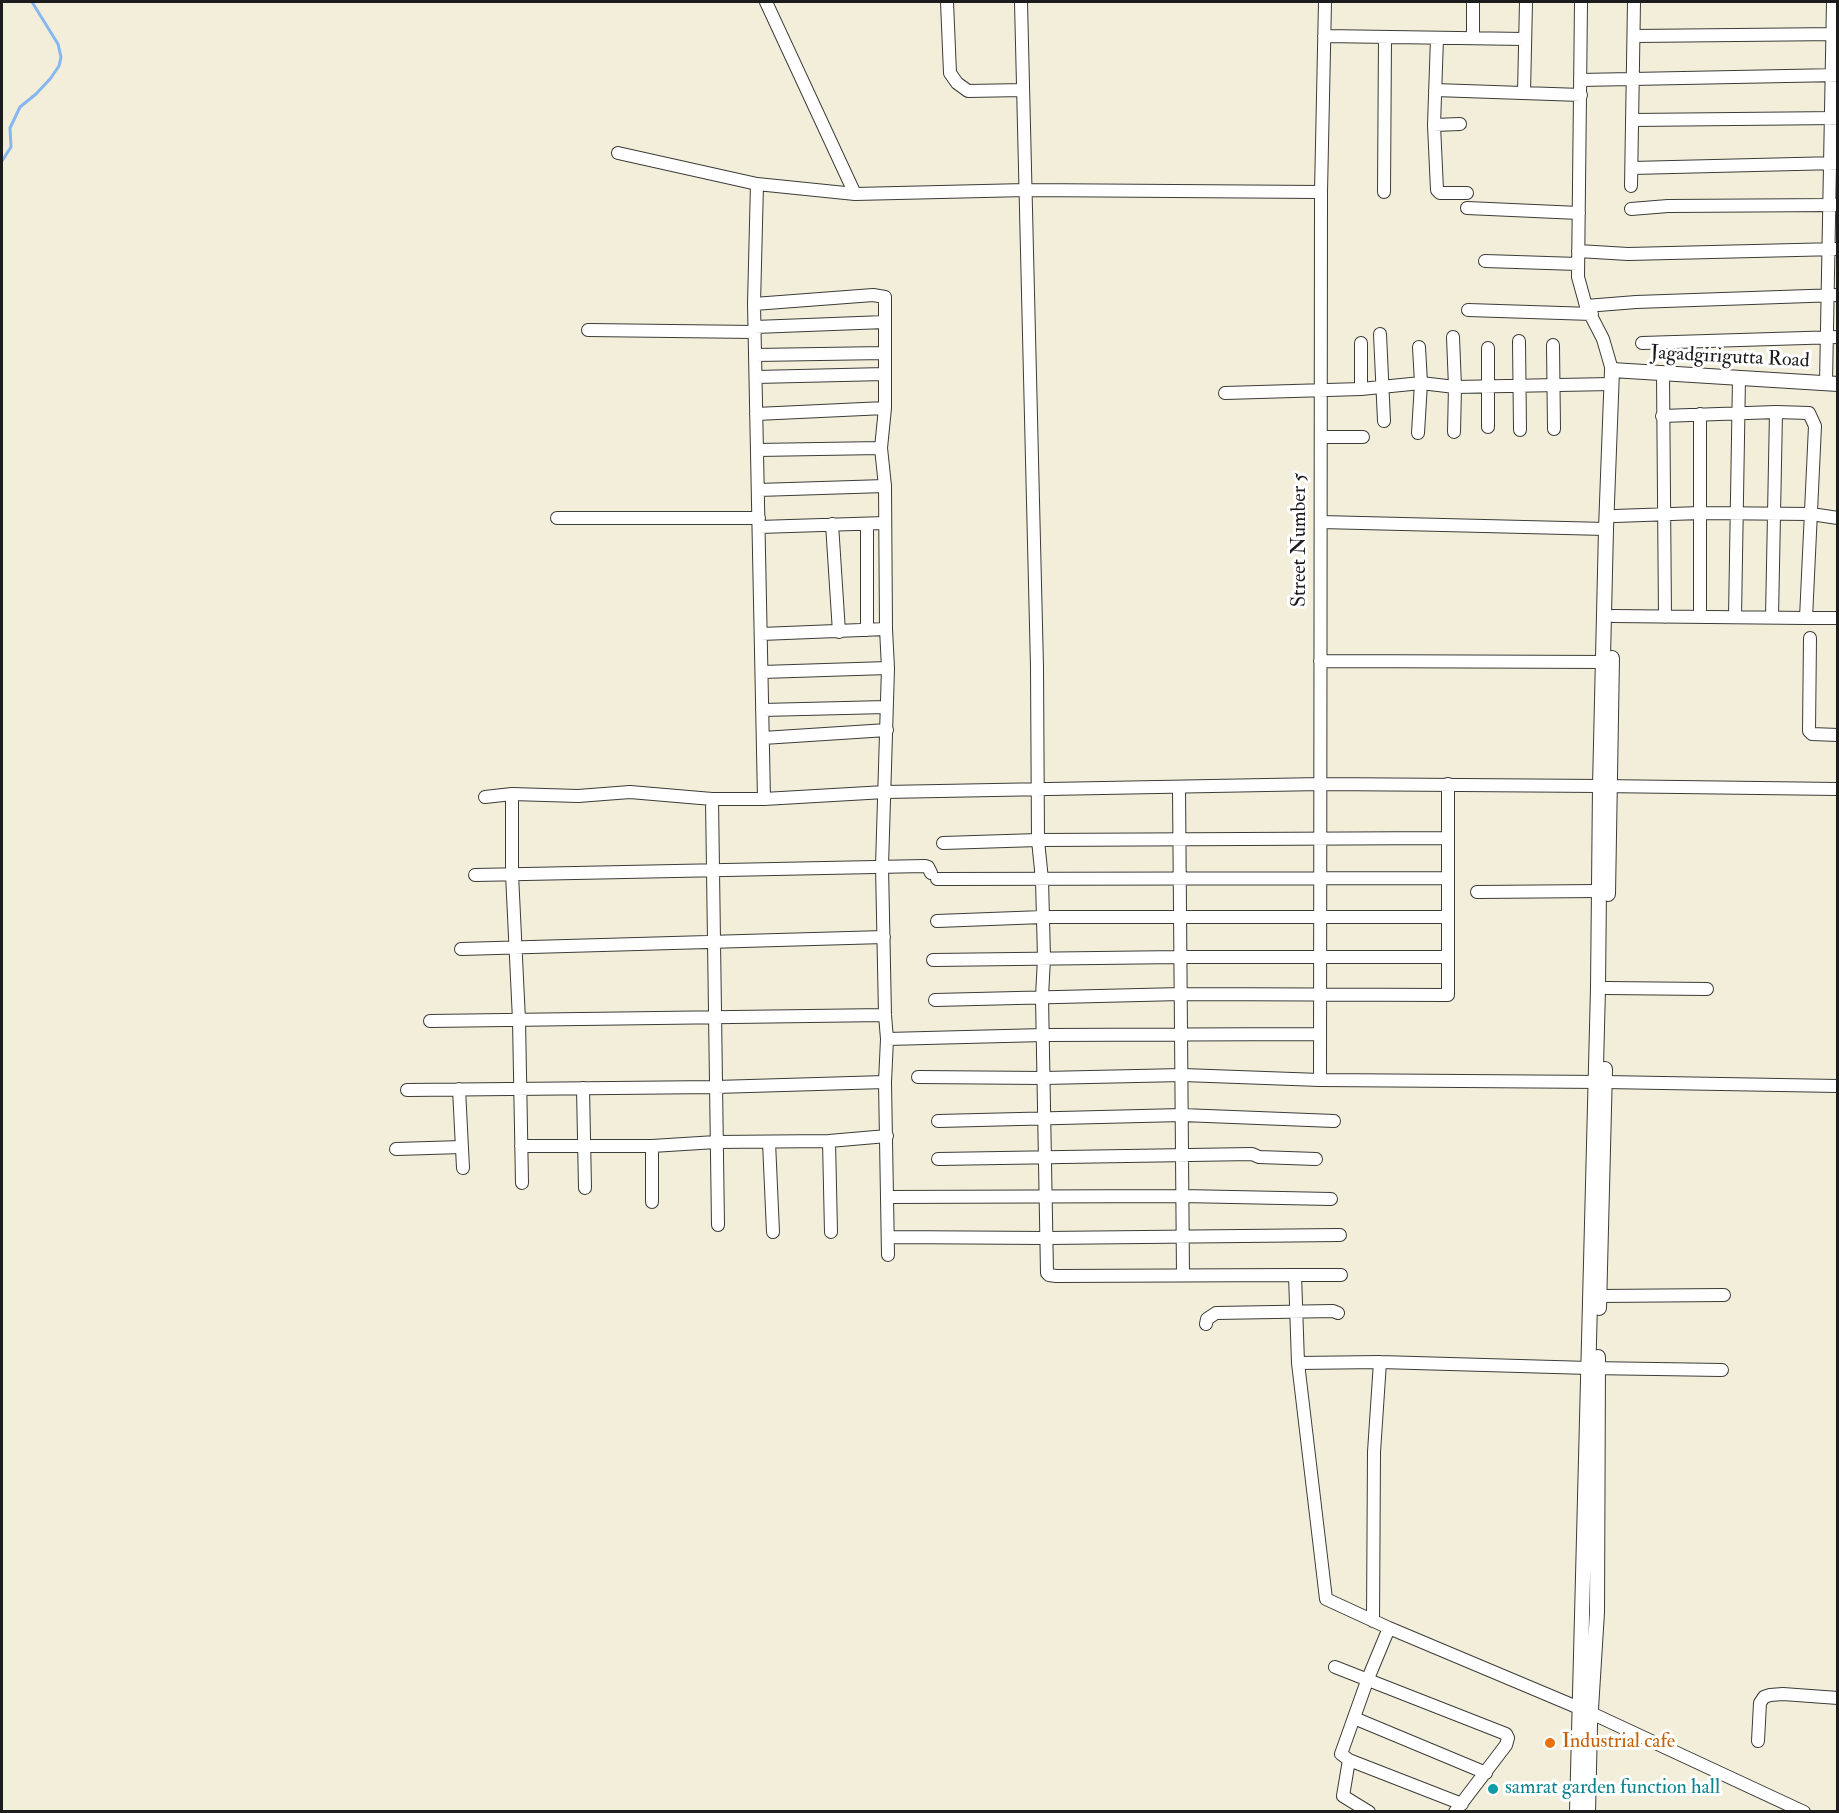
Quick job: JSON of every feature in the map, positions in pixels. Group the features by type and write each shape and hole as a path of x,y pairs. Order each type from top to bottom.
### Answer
{"street":[{"path":"766,2 855,194"},
{"path":"947,2 950,74 957,83 968,91 1023,90"},
{"path":"1021,2 1037,667 1038,840 1042,880 1044,958 1042,997 1047,1270 1049,1275 1341,1275"},
{"name":"Street Number 5","path":"1320,1080 1321,192 1325,2"},
{"path":"1473,2 1473,38"},
{"path":"1524,93 1526,2"},
{"path":"1581,2 1578,277 1589,310 1603,339 1614,375 1613,616 1608,662"},
{"path":"1631,186 1634,2"},
{"path":"1832,384 1835,75 1833,2"},
{"path":"1634,36 1835,34"},
{"path":"1324,36 1525,39"},
{"path":"1383,192 1385,37"},
{"path":"1437,38 1434,124 1437,190 1440,193 1467,193"},
{"path":"1580,80 1835,75"},
{"path":"1435,90 1581,95"},
{"path":"1632,120 1834,118"},
{"path":"1434,124 1460,124"},
{"path":"618,153 757,184 855,194 1026,190 1321,192"},
{"path":"1632,168 1834,163"},
{"path":"757,184 754,304 764,799"},
{"path":"1631,209 1668,206 1833,205"},
{"path":"1467,208 1579,213"},
{"path":"1578,251 1628,254 1833,250"},
{"path":"1485,261 1578,264"},
{"path":"754,304 873,295 885,297 885,408 882,448 885,486 888,668 882,866 887,1039 885,1082 888,1255"},
{"path":"1468,310 1589,310 1636,302 1833,295"},
{"path":"588,330 755,329 885,322"},
{"path":"1380,334 1384,421"},
{"path":"1453,337 1454,432"},
{"path":"1642,343 1832,337"},
{"path":"1520,341 1520,430"},
{"path":"1361,343 1361,388"},
{"path":"1552,345 1554,429"},
{"path":"1418,433 1421,383 1419,347"},
{"path":"1488,348 1488,427"},
{"path":"755,355 885,353"},
{"path":"756,377 885,374"},
{"path":"1663,374 1665,617"},
{"name":"Jagadgirigutta Road","path":"1614,375 1663,374 1832,384"},
{"path":"1225,393 1361,388 1421,383 1455,387 1554,386 1614,375"},
{"path":"1588,1812 1586,1711 1593,1368 1600,1082 1606,988 1605,786 1608,662 1606,529 1614,375"},
{"path":"1735,617 1739,378"},
{"path":"756,414 885,408"},
{"path":"1772,618 1776,412"},
{"path":"1662,416 1809,412 1815,426 1806,618"},
{"path":"1700,414 1700,617"},
{"path":"1321,436 1363,437"},
{"path":"757,450 882,448"},
{"path":"758,490 885,486"},
{"path":"1615,516 1700,513 1811,514 1838,518"},
{"path":"557,518 832,524 885,523"},
{"path":"1321,522 1606,529"},
{"path":"832,524 839,632"},
{"path":"867,524 867,630"},
{"path":"1613,616 1838,618"},
{"path":"761,634 886,629"},
{"path":"1810,638 1809,731 1812,734 1838,735"},
{"path":"1320,662 1608,662"},
{"path":"762,672 888,668"},
{"path":"762,710 886,707"},
{"path":"763,738 887,730"},
{"path":"485,797 578,796 630,792 712,799 764,799 885,792 1321,784 1838,789"},
{"path":"935,1000 1181,994 1448,995 1449,784"},
{"path":"1593,1368 1600,1296 1599,891 1605,786"},
{"path":"1179,788 1183,1275"},
{"path":"512,795 512,874 519,1020 522,1183"},
{"path":"712,799 718,1225"},
{"path":"943,843 1038,840 1448,838"},
{"path":"475,875 925,866 934,876 1042,880 1449,878"},
{"path":"1477,892 1599,891"},
{"path":"937,921 1042,917 1448,916"},
{"path":"461,949 884,937"},
{"path":"933,960 1448,957"},
{"path":"1606,988 1707,988"},
{"path":"430,1021 885,1015"},
{"path":"887,1039 1044,1035 1320,1034"},
{"path":"918,1077 1044,1078 1183,1075 1320,1080 1838,1086"},
{"path":"407,1090 716,1088 885,1082"},
{"path":"583,1088 585,1188"},
{"path":"459,1089 463,1168"},
{"path":"938,1121 1182,1115 1334,1121"},
{"path":"521,1146 652,1146 716,1142 829,1141 887,1136"},
{"path":"829,1141 831,1232"},
{"path":"769,1142 773,1232"},
{"path":"652,1146 652,1202"},
{"path":"396,1149 462,1147"},
{"path":"938,1159 1252,1154 1259,1157 1316,1159"},
{"path":"887,1197 1183,1196 1331,1199"},
{"path":"888,1237 1340,1235"},
{"path":"1295,1275 1298,1363 1326,1599 1586,1711 1804,1812"},
{"path":"1600,1296 1724,1295"},
{"path":"1206,1324 1207,1319 1216,1313 1333,1311 1338,1313"},
{"path":"1373,1621 1374,1452 1380,1362"},
{"path":"1298,1363 1380,1362 1722,1370"},
{"path":"1335,1667 1367,1681 1506,1734 1508,1738 1506,1745 1459,1808 1349,1760 1341,1754 1367,1681 1389,1628"},
{"path":"1758,1742 1760,1704 1764,1697 1783,1694 1838,1698"},
{"path":"1577,1812 1586,1711"},
{"path":"1354,1718 1486,1773"},
{"path":"1349,1760 1342,1796 1369,1812"}],"waterway":[{"path":"2,161 11,147 10,128 20,107 50,79 59,66 61,57 58,44 32,2"}],"place":[{"name":"Industrial cafe","path":"1550,1743"},
{"name":"samrat garden function hall","path":"1493,1789"}]}
